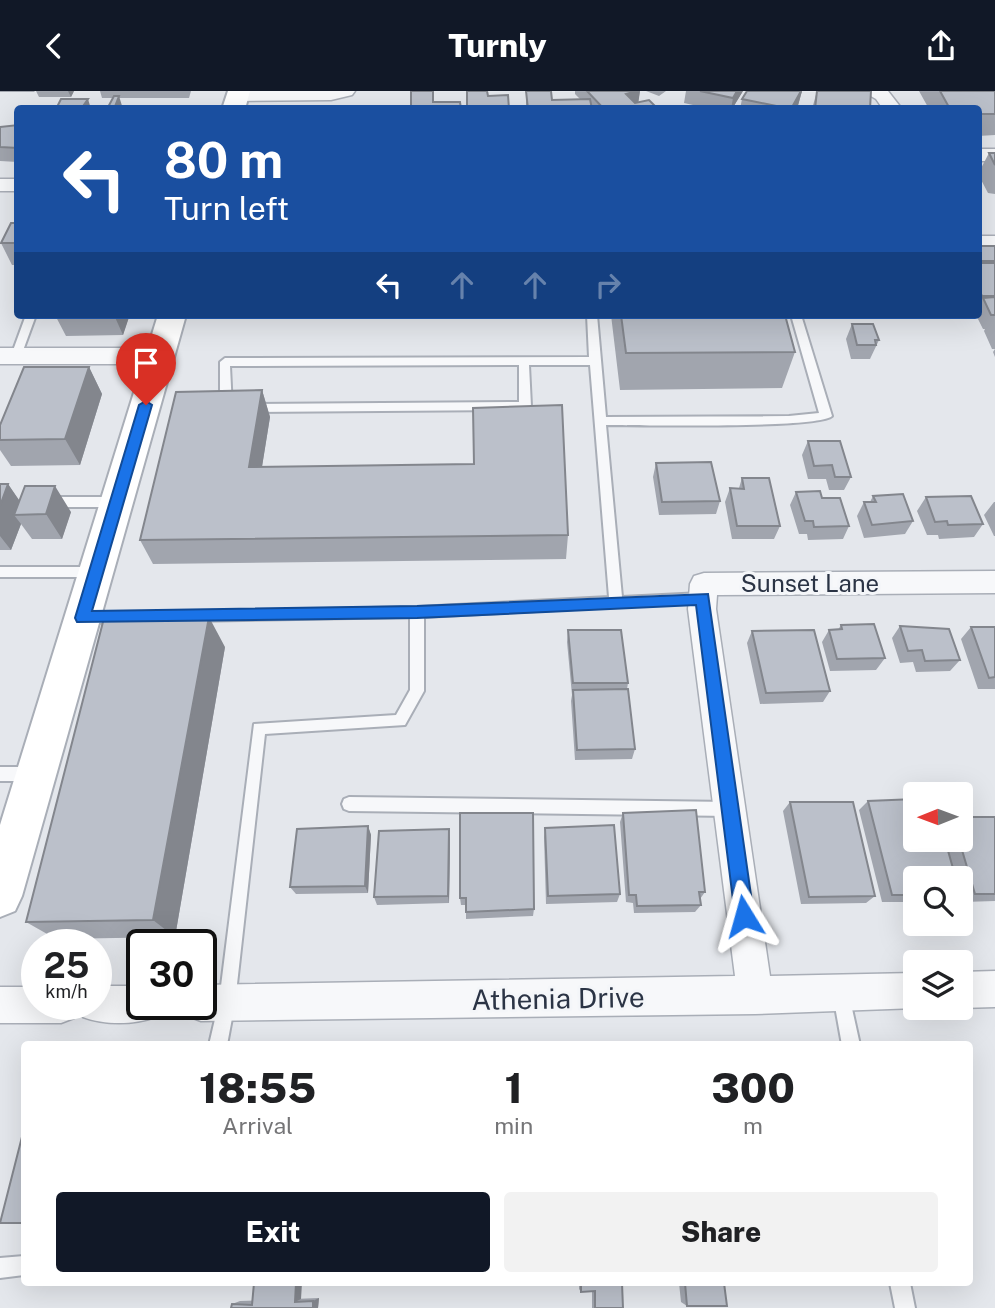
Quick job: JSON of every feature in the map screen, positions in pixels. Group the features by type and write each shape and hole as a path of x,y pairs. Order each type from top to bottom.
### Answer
{"main road":[{"path":"0,896 171,319"}],"street":[{"path":"236,99 331,95 346,91"},
{"path":"871,91 882,95 890,105"},
{"path":"8,356 160,356"},
{"name":"Sunset Lane","path":"702,599 704,585 995,582"},
{"path":"702,599 755,996"},
{"path":"973,990 995,989"},
{"name":"Athenia Drive","path":"217,1003 755,996 903,991"},
{"path":"0,1005 21,1005"}],"lane":[{"path":"8,356 30,319"},
{"path":"592,319 616,603"},
{"path":"599,421 789,420 826,416 797,319"},
{"path":"524,361 525,406 223,408 225,362 524,361 594,361"},
{"path":"36,502 117,502"},
{"path":"0,572 96,572"},
{"path":"83,618 417,612 702,599"},
{"path":"217,985 259,728 400,721 417,691 417,612"},
{"path":"0,774 36,774"},
{"path":"349,804 730,809"},
{"path":"841,993 850,1041"},
{"path":"216,1020 218,1041"},
{"path":"0,1268 21,1266"},
{"path":"901,1286 905,1308"}],"building":[{"path":"411,91 433,91 433,102 460,102 460,105 411,105"},
{"path":"467,91 487,91 488,96 508,95 509,105 467,105"},
{"path":"526,91 551,91 552,100 590,99 591,105 528,105"},
{"path":"587,91 637,91 626,94 635,103 649,100 654,105 600,105"},
{"path":"700,91 737,91 733,98"},
{"path":"747,91 801,91 793,105 771,105 742,99"},
{"path":"817,91 871,91 870,105 815,105"},
{"path":"940,91 995,91 995,114 982,114 982,105 948,105"},
{"path":"114,96 119,96 116,105 109,105"},
{"path":"61,99 88,99 84,105 58,105"},
{"path":"14,125 14,148 0,147 0,127"},
{"path":"989,153 995,153 995,165"},
{"path":"11,223 14,223 14,243 1,243"},
{"path":"982,246 995,246 995,261 982,261"},
{"path":"982,263 995,263 995,296 982,296"},
{"path":"995,297 995,315 991,315 983,298"},
{"path":"622,319 786,319 795,352 626,353"},
{"path":"852,324 873,324 879,340 875,340 876,345 857,345"},
{"path":"24,367 89,367 65,439 0,440 0,425"},
{"path":"262,390 249,467 474,464 473,408 562,405 568,535 140,540 176,392"},
{"path":"808,441 840,441 851,477 835,477 832,465 814,466"},
{"path":"711,462 720,501 662,502 656,463"},
{"path":"742,478 769,478 780,526 737,526 730,488 744,489"},
{"path":"0,484 8,484 0,506"},
{"path":"25,486 55,486 46,514 14,515"},
{"path":"820,491 822,498 840,498 849,526 814,527 813,521 805,521 796,492"},
{"path":"903,494 913,521 872,525 864,502 876,502 873,496"},
{"path":"971,496 983,524 948,525 947,521 935,522 926,497"},
{"path":"209,617 153,920 26,922 104,618"},
{"path":"874,624 885,658 837,659 829,630 842,629 841,625"},
{"path":"900,626 949,629 960,660 925,661 922,650 908,651"},
{"path":"971,627 995,627 995,677 989,678"},
{"path":"568,630 621,630 628,683 573,683"},
{"path":"814,630 830,691 766,693 752,631"},
{"path":"628,689 635,749 577,750 573,690"},
{"path":"903,800 903,852 948,852 952,866 903,866 903,895 892,895 868,801"},
{"path":"790,802 853,802 875,896 809,897"},
{"path":"696,810 705,892 699,892 701,905 637,906 636,895 629,895 623,813"},
{"path":"460,813 533,813 534,909 466,912 466,898 460,898"},
{"path":"973,817 995,817 995,894 975,894 973,866 967,866 963,852 973,852"},
{"path":"614,825 620,894 548,896 545,828"},
{"path":"368,826 365,886 290,887 297,829"},
{"path":"449,829 448,896 374,897 379,831"},
{"path":"21,1141 21,1223 0,1223"},
{"path":"254,1286 296,1286 295,1302 313,1301 313,1308 231,1308 232,1304 252,1305"},
{"path":"581,1286 622,1286 623,1308 595,1308 595,1291 581,1292"},
{"path":"685,1286 724,1286 727,1306 687,1306"}],"route":[{"path":"146,405 83,618 417,612 702,599 744,916"}]}
